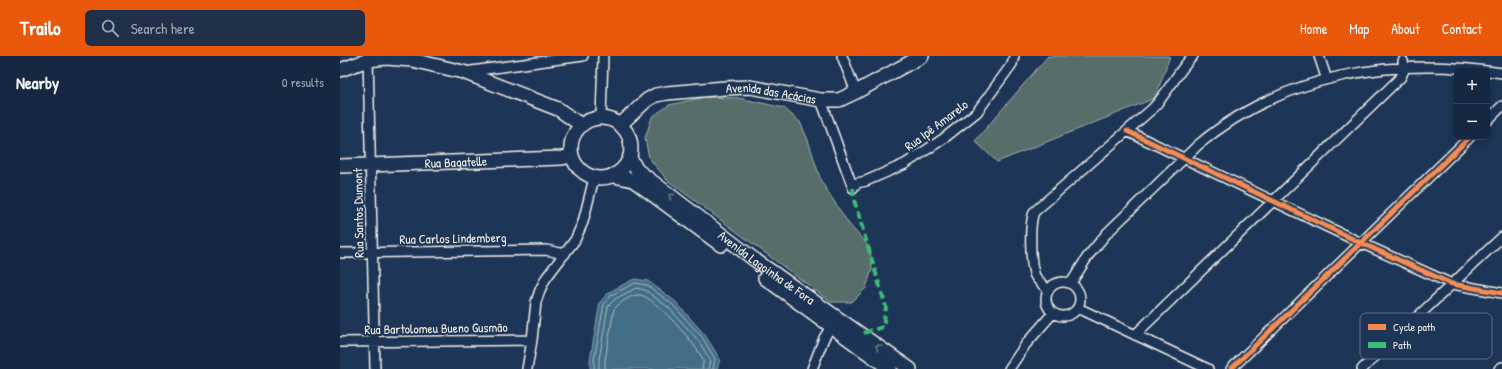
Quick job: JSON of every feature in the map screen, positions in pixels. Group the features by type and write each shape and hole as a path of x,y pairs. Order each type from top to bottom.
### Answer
{"main road":[{"name":"Avenida das Acácias","path":"620,125 647,100 656,95 667,93 750,87 820,100 839,100 922,56"},
{"path":"340,70 368,58 412,60 463,72 558,109 581,125"},
{"path":"601,118 611,120 620,125 630,140 632,149 630,158 624,168 614,176 604,179 594,178 579,170 574,164 570,148 575,131 581,125 590,120 601,118"},
{"name":"Rua Bagatelle","path":"340,166 562,158 571,156"},
{"name":"Avenida Lagoinha de Fora","path":"630,158 637,170 834,322 890,369"},
{"name":"Avenida Lagoinha de Fora","path":"614,176 633,180 834,322 910,369"}],"street":[{"path":"463,72 583,56"},
{"path":"601,118 603,56"},
{"path":"842,56 856,92"},
{"name":"Rua Ipê Amarelo","path":"820,100 853,188 857,183 866,181 905,164 943,139 977,112 1012,64 1014,56"},
{"path":"1048,290 1038,279 1032,266 1032,216 1037,209 1158,102 1172,86 1182,68 1193,56"},
{"path":"1319,56 1325,74"},
{"name":"Rua Santos Dumont","path":"368,58 375,369"},
{"path":"1135,335 1401,77 1404,70 1403,61"},
{"path":"1071,283 1088,256 1107,233 1212,133 1244,111 1277,93 1325,74 1366,65 1403,61 1462,64 1502,73"},
{"path":"1490,118 1502,106"},
{"path":"1127,131 1452,284 1502,293"},
{"path":"1231,369 1467,140"},
{"path":"527,369 536,302 540,290 546,278 575,240 582,222 594,178"},
{"path":"1421,313 1502,237"},
{"name":"Rua Carlos Lindemberg","path":"340,253 546,250 565,254"},
{"path":"1058,282 1071,283 1077,288 1081,296 1078,308 1072,314 1064,316 1053,313 1047,306 1046,302 1048,290 1058,282"},
{"path":"1078,308 1208,369"},
{"path":"1009,369 1026,344 1053,313"},
{"path":"812,369 824,338 834,322"},
{"name":"Rua Bartolomeu Bueno Gusmão","path":"340,342 532,340"},
{"path":"1362,369 1373,359"},
{"path":"1499,369 1502,366"}],"green space":[{"path":"1048,56 1170,56 1155,98 997,162 975,141"},
{"path":"705,97 739,98 784,108 800,122 808,140 821,181 848,223 870,248 872,269 866,288 852,302 831,302 667,180 649,158 645,138 652,117 669,105"}],"water":[{"path":"634,279 648,281 675,301 705,335 720,359 717,369 590,369 590,360 600,302 609,292"}],"marked path":[{"path":"853,188 854,200 886,307 883,327 860,334"}],"cycle path":[{"path":"1127,131 1361,243 1452,284 1502,293"},
{"path":"1231,369 1467,140"}]}
